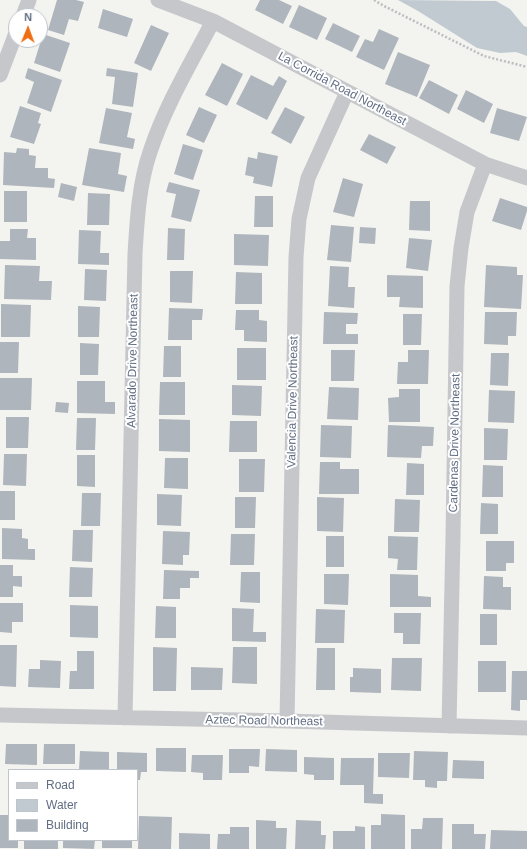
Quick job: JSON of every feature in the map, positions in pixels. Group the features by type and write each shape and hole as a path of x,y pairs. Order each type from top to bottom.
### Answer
{"street":[{"name":"La Corrida Road Northeast","path":"158,0 213,21 485,164 527,178"},
{"name":"Alvarado Drive Northeast","path":"125,718 135,262 142,183 150,153 161,122 213,21"},
{"path":"0,75 11,48"},
{"name":"Valencia Drive Northeast","path":"287,721 296,264 299,219 308,178 348,92"},
{"name":"Cardenas Drive Northeast","path":"449,726 454,536 457,286 467,212 485,164"},
{"name":"Aztec Road Northeast","path":"0,715 527,728"}],"path":[{"path":"374,0 484,56 527,67"}],"water":[{"path":"398,0 496,1 510,9 524,26 527,27 527,56 516,52 500,53 477,48"}],"building":[{"path":"57,0 76,0 84,2 78,21 69,19 64,35 48,30"},
{"path":"260,0 279,0 292,6 283,24 255,10"},
{"path":"299,5 327,18 317,40 289,27"},
{"path":"103,9 133,19 127,37 98,28"},
{"path":"333,23 360,36 352,52 325,39"},
{"path":"151,25 169,33 151,71 134,63"},
{"path":"379,29 399,38 384,70 356,57 365,39 373,42"},
{"path":"48,36 70,43 60,72 34,63 39,48 48,48"},
{"path":"398,52 430,65 417,97 385,84"},
{"path":"222,63 243,74 227,106 205,95"},
{"path":"28,68 62,80 51,112 27,103 34,82 25,78"},
{"path":"107,68 138,73 133,107 112,104 115,77 106,76"},
{"path":"251,75 273,86 279,76 287,81 267,120 236,104"},
{"path":"429,80 458,95 449,114 419,98"},
{"path":"466,90 493,104 484,123 457,109"},
{"path":"20,106 41,113 38,123 41,124 34,144 10,137"},
{"path":"199,107 217,115 204,143 186,135"},
{"path":"285,107 305,117 291,144 271,133"},
{"path":"106,108 132,113 127,137 135,139 133,149 99,143"},
{"path":"497,108 527,117 519,141 490,133"},
{"path":"369,134 396,147 387,164 360,150"},
{"path":"183,144 203,150 193,180 174,174"},
{"path":"17,148 29,149 29,155 36,156 35,168 48,168 48,178 55,179 54,188 3,185 4,152 16,153"},
{"path":"89,148 121,153 118,174 127,176 124,192 82,185"},
{"path":"258,152 278,156 272,187 253,183 254,177 245,175 248,157 257,159"},
{"path":"343,178 363,184 354,217 333,212"},
{"path":"169,182 200,190 191,222 171,217 176,194 166,192"},
{"path":"61,183 77,187 74,201 58,197"},
{"path":"4,191 27,191 27,222 4,222"},
{"path":"88,193 110,194 109,225 87,225"},
{"path":"255,196 273,196 273,227 254,227"},
{"path":"500,198 527,207 521,230 492,221"},
{"path":"410,201 430,201 430,231 409,230"},
{"path":"331,225 354,227 351,262 327,260"},
{"path":"360,227 376,228 375,244 359,243"},
{"path":"168,228 185,229 184,260 167,260"},
{"path":"10,229 28,229 27,238 36,238 36,260 0,259 0,241 10,241"},
{"path":"79,230 101,231 100,253 109,253 109,265 78,264"},
{"path":"234,234 269,235 268,266 234,265"},
{"path":"409,238 432,240 428,271 406,268"},
{"path":"5,265 40,266 39,281 52,281 51,300 4,299"},
{"path":"486,265 517,267 517,275 523,275 521,309 484,307"},
{"path":"330,266 349,267 348,287 355,287 354,308 328,306"},
{"path":"85,269 107,270 106,301 84,300"},
{"path":"170,271 193,271 192,303 170,302"},
{"path":"236,272 262,273 262,304 235,304"},
{"path":"387,275 423,276 423,308 399,307 400,297 387,297"},
{"path":"1,304 31,305 30,337 1,337"},
{"path":"78,306 100,307 99,337 78,337"},
{"path":"169,308 203,309 202,320 192,320 192,340 168,340"},
{"path":"236,310 259,310 259,320 267,321 267,342 244,341 244,330 235,330"},
{"path":"324,312 358,313 357,324 346,324 346,334 358,334 358,344 323,344"},
{"path":"485,312 517,312 516,336 508,336 508,345 484,344"},
{"path":"403,314 422,314 421,345 403,345"},
{"path":"0,342 19,342 18,373 0,373"},
{"path":"80,343 99,344 98,375 80,375"},
{"path":"164,346 181,346 181,377 163,377"},
{"path":"237,348 266,348 266,380 237,380"},
{"path":"331,350 355,350 354,381 331,381"},
{"path":"408,350 429,350 428,384 397,384 398,362 408,362"},
{"path":"491,353 509,353 508,386 490,385"},
{"path":"0,378 32,378 31,410 0,410"},
{"path":"77,381 105,381 105,402 115,402 115,414 77,413"},
{"path":"160,382 185,382 185,415 159,415"},
{"path":"232,385 262,386 261,416 232,415"},
{"path":"329,387 359,388 358,420 327,419"},
{"path":"399,389 420,389 420,422 389,422 388,398 399,397"},
{"path":"489,390 515,391 514,423 488,422"},
{"path":"56,402 69,403 68,413 55,412"},
{"path":"6,417 29,417 28,448 6,448"},
{"path":"77,418 96,418 95,450 76,450"},
{"path":"159,419 190,420 190,452 159,451"},
{"path":"230,421 257,421 257,452 229,452"},
{"path":"321,425 352,426 351,458 320,457"},
{"path":"388,425 434,427 433,446 422,446 421,458 387,457"},
{"path":"484,428 508,429 507,460 484,460"},
{"path":"4,454 27,454 26,486 3,485"},
{"path":"77,455 95,455 95,487 77,486"},
{"path":"165,458 188,458 188,489 164,488"},
{"path":"239,459 265,459 264,492 239,492"},
{"path":"320,462 340,462 340,469 359,469 359,494 319,494"},
{"path":"407,463 424,464 424,495 406,495"},
{"path":"483,465 503,466 503,497 482,497"},
{"path":"0,491 15,491 15,520 0,520"},
{"path":"82,493 101,493 100,526 81,526"},
{"path":"157,494 182,495 181,526 157,525"},
{"path":"235,497 256,497 255,528 235,528"},
{"path":"317,497 344,498 343,532 317,531"},
{"path":"395,499 420,500 419,532 394,532"},
{"path":"481,503 498,504 498,534 480,534"},
{"path":"2,528 22,529 22,538 28,539 28,549 35,549 35,560 2,559"},
{"path":"73,530 93,530 92,562 72,561"},
{"path":"163,531 190,532 189,555 183,555 183,565 162,564"},
{"path":"231,534 255,534 254,565 230,565"},
{"path":"326,536 344,536 344,567 326,567"},
{"path":"388,536 418,537 417,570 397,570 398,559 388,558"},
{"path":"486,541 514,541 514,563 506,563 506,571 486,571"},
{"path":"0,565 13,565 13,576 22,576 22,587 13,586 13,597 0,597"},
{"path":"70,567 93,568 92,597 69,597"},
{"path":"164,570 199,571 199,578 190,578 190,588 180,588 180,599 163,599"},
{"path":"241,572 260,572 260,603 240,602"},
{"path":"324,574 349,574 348,605 324,604"},
{"path":"390,574 418,575 418,596 431,597 431,607 390,607"},
{"path":"484,576 503,577 503,587 511,587 511,610 483,609"},
{"path":"0,603 23,603 23,622 12,622 12,633 0,632"},
{"path":"70,605 98,606 98,638 70,637"},
{"path":"156,606 176,607 176,638 155,638"},
{"path":"232,608 254,609 253,632 266,632 266,642 232,641"},
{"path":"316,609 345,610 344,643 315,643"},
{"path":"394,613 421,613 420,644 403,644 403,633 394,633"},
{"path":"480,614 497,614 497,645 480,645"},
{"path":"0,645 17,645 16,687 0,686"},
{"path":"153,647 177,648 176,691 153,691"},
{"path":"233,647 257,647 257,684 232,683"},
{"path":"317,648 335,648 335,690 316,690"},
{"path":"77,651 94,651 94,689 69,689 70,671 77,671"},
{"path":"392,658 422,658 421,691 391,690"},
{"path":"40,660 61,661 60,688 28,687 29,669 40,669"},
{"path":"478,661 506,661 506,692 478,692"},
{"path":"191,667 223,668 222,690 191,690"},
{"path":"353,668 381,669 381,693 350,692 350,677 353,677"},
{"path":"512,671 527,671 527,700 520,700 520,711 511,710"},
{"path":"6,744 37,744 37,765 5,764"},
{"path":"44,744 75,744 75,764 43,764"},
{"path":"156,748 186,748 186,772 156,771"},
{"path":"229,749 260,749 259,767 249,766 249,773 229,773"},
{"path":"266,749 297,750 297,772 265,771"},
{"path":"80,751 109,752 109,769 79,769"},
{"path":"414,751 448,752 447,781 437,781 437,788 425,787 425,780 413,780"},
{"path":"117,752 147,753 147,772 141,772 140,780 138,780 138,769 117,769"},
{"path":"378,753 410,753 409,778 378,777"},
{"path":"192,755 223,755 222,780 203,780 203,773 191,772"},
{"path":"304,757 334,758 334,780 314,780 314,775 304,774"},
{"path":"341,758 374,758 373,794 383,794 383,804 364,803 364,785 340,785"},
{"path":"453,760 484,761 484,779 452,778"},
{"path":"381,814 405,815 405,849 371,849 371,825 381,825"},
{"path":"0,815 8,815 8,841 18,841 18,848 0,848"},
{"path":"139,816 172,817 171,849 138,849"},
{"path":"423,818 443,818 442,849 411,849 411,829 422,829"},
{"path":"256,820 276,821 276,828 287,828 286,849 256,849"},
{"path":"296,820 321,821 321,835 326,835 325,849 295,849"},
{"path":"452,824 474,824 474,834 486,834 485,849 452,849"},
{"path":"355,826 365,827 365,849 333,849 333,831 355,831"},
{"path":"230,827 249,827 249,849 217,849 218,834 230,834"},
{"path":"491,830 527,831 527,849 490,849"},
{"path":"179,833 210,834 210,849 179,849"},
{"path":"24,841 58,841 58,849 24,849"},
{"path":"63,841 95,841 94,849 63,848"},
{"path":"102,841 132,841 132,848 102,848"}]}
